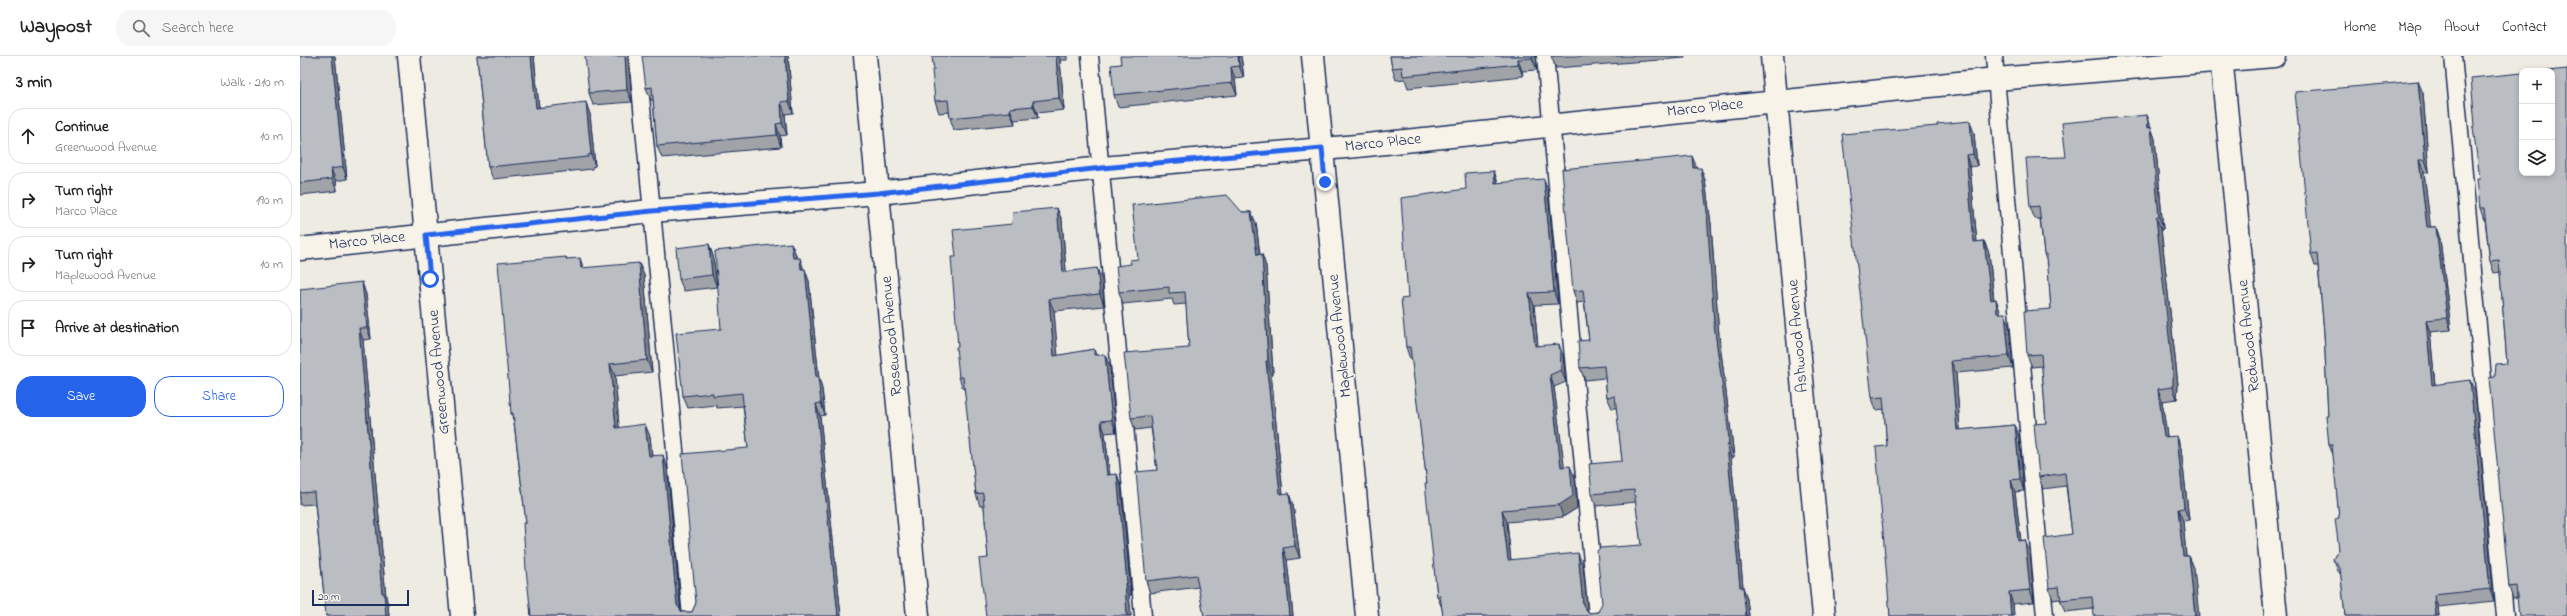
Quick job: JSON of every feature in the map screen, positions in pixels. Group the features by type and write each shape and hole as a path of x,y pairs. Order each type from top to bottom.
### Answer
{"street":[{"name":"Greenwood Avenue","path":"409,56 462,616"},
{"name":"Rosewood Avenue","path":"865,56 918,616"},
{"name":"Maplewood Avenue","path":"1313,56 1367,616"},
{"name":"Ashwood Avenue","path":"1772,56 1824,616"},
{"name":"Marco Place","path":"300,249 652,211 878,193 1102,168 1322,148 1996,79 2222,58 2274,56"},
{"name":"Redwood Avenue","path":"2222,58 2276,616"}],"lane":[{"path":"637,56 690,616"},
{"path":"1090,56 1102,168 1143,616"},
{"path":"1545,56 1596,616"},
{"path":"1994,56 2045,616"},
{"path":"2452,56 2505,616"}],"building":[{"path":"300,56 332,56 343,167 331,169 332,179 300,183"},
{"path":"477,56 531,56 536,108 586,102 591,154 588,155 588,157 488,167"},
{"path":"585,56 625,56 627,90 589,93"},
{"path":"642,56 785,56 789,101 781,102 782,123 776,124 777,135 657,146 652,87 646,88"},
{"path":"932,56 1056,56 1059,98 1033,101 1033,106 1010,108 1010,112 950,118 948,100 935,101"},
{"path":"1120,56 1238,56 1239,66 1231,67 1232,83 1114,95 1111,65 1121,64"},
{"path":"1390,56 1532,56 1532,58 1518,59 1518,64 1403,76 1402,67 1392,68"},
{"path":"2567,69 2567,616 2519,616 2516,586 2509,587 2489,378 2495,377 2496,364 2507,363 2499,260 2490,261 2484,208 2480,208 2477,179 2480,179 2473,127 2475,126 2471,78 2519,73 2519,176 2555,176 2555,70"},
{"path":"2418,81 2425,160 2419,160 2427,227 2436,227 2447,318 2426,320 2432,385 2470,380 2490,589 2434,595 2436,616 2345,616 2340,568 2333,559 2339,549 2335,519 2339,518 2332,445 2329,445 2326,416 2328,416 2324,332 2317,253 2311,254 2295,92"},
{"path":"2147,115 2148,128 2151,127 2159,217 2156,217 2173,373 2173,387 2158,389 2164,437 2177,436 2184,508 2178,509 2183,556 2189,556 2195,616 2094,616 2092,597 2061,600 2059,587 2049,588 2044,538 2072,534 2065,473 2039,477 2034,424 2046,423 2041,354 2027,355 2024,311 2051,309 2047,254 2044,254 2039,206 2030,207 2026,158 2066,157 2062,123"},
{"path":"1970,121 1973,154 1966,155 1974,242 1984,241 1991,300 1996,299 1997,313 2005,313 2009,356 1951,361 1957,430 2015,425 2020,479 2011,480 2018,541 2025,540 2030,590 2009,592 2011,616 1890,616 1876,447 1887,446 1883,397 1872,398 1842,134 1937,126 1937,124"},
{"path":"1692,156 1693,168 1701,168 1707,212 1714,324 1728,428 1729,445 1727,445 1740,587 1743,587 1746,616 1443,616 1440,596 1437,596 1425,483 1427,483 1410,347 1406,347 1401,299 1408,298 1401,198 1466,189 1465,173 1494,171 1495,183 1544,179 1554,292 1529,293 1535,346 1559,344 1561,370 1550,375 1561,467 1570,466 1573,496 1559,505 1502,510 1508,560 1578,553 1583,605 1589,613 1598,612 1602,603 1597,551 1600,548 1641,545 1634,490 1592,494 1589,464 1622,461 1615,396 1607,397 1604,366 1580,368 1578,341 1589,340 1583,290 1573,291 1562,169"},
{"path":"1227,195 1242,212 1251,212 1257,255 1262,254 1268,361 1266,361 1280,494 1289,493 1295,546 1283,548 1290,616 1204,616 1196,575 1146,581 1136,472 1157,470 1150,416 1131,418 1124,353 1189,348 1185,292 1169,293 1169,287 1119,292 1116,266 1131,264 1130,260 1138,259 1132,205"},
{"path":"1057,208 1063,272 1097,268 1100,294 1049,299 1054,356 1094,349 1094,355 1105,355 1112,420 1101,421 1107,475 1117,474 1127,583 1125,583 1127,616 986,616 979,559 988,558 983,493 976,494 963,377 959,377 951,257 956,257 953,230 1012,224 1013,212"},
{"path":"791,243 793,258 800,258 801,269 805,269 816,377 818,377 821,403 816,404 838,616 531,616 523,523 526,523 513,413 511,413 498,263 566,257 566,259 580,258 581,268 639,263 647,360 610,364 616,428 645,424 649,456 663,455 677,605 682,612 692,612 696,603 682,454 748,448 742,393 713,396 713,393 683,396 676,333 721,329 715,251"},
{"path":"709,244 712,275 679,279 676,248"},
{"path":"362,282 367,328 359,328 382,593 384,593 386,616 326,616 314,492 300,493 300,289"}],"route":[{"path":"430,279 426,235 652,211 878,193 1102,168 1322,148 1325,182"}]}
